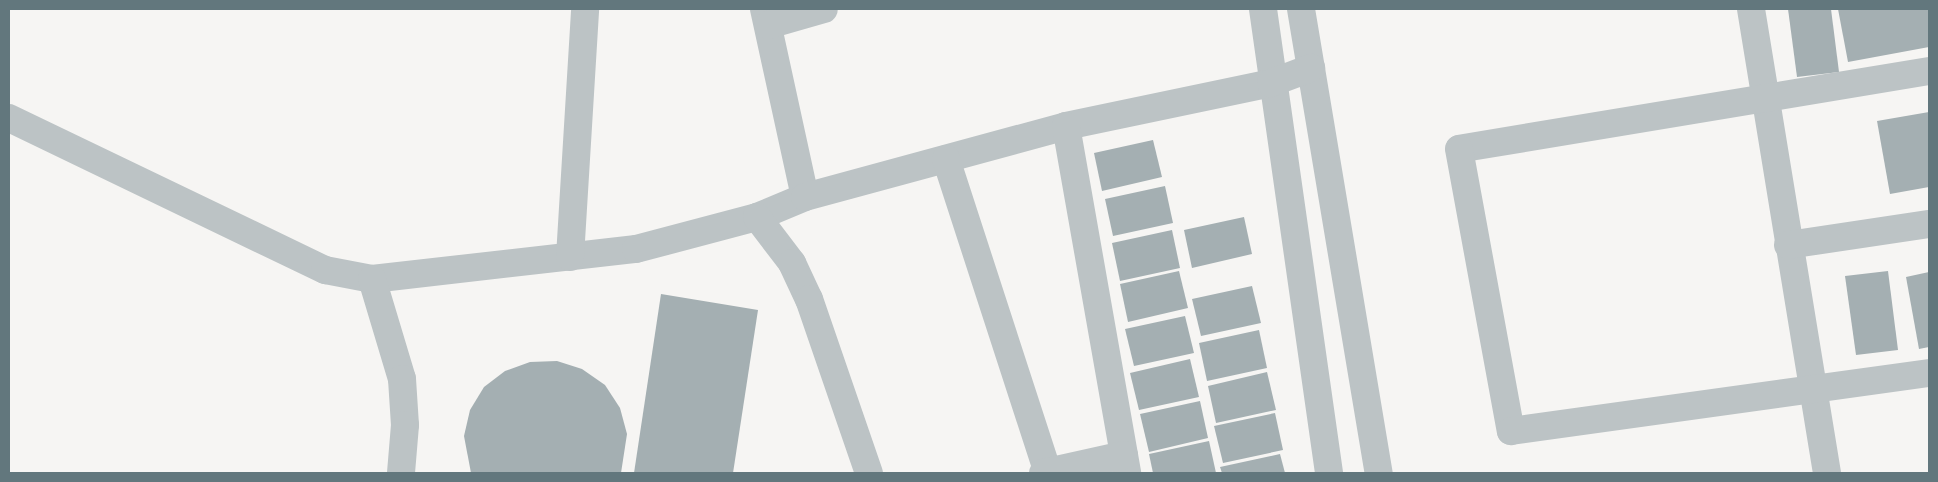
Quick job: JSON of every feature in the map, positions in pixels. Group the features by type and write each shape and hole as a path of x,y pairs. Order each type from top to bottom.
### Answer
{"street":[{"path":"570,257 585,9"},
{"path":"805,197 766,17 824,9"},
{"path":"1263,9 1271,83 1329,473"},
{"path":"1301,9 1379,473"},
{"path":"1751,9 1810,391 1826,473"},
{"path":"9,118 325,270 372,279 636,249 757,217 805,197 1066,126 1271,83 1311,68"},
{"path":"1929,71 1459,149 1511,431 1929,373"},
{"path":"946,159 1046,473 1126,464 1066,126"},
{"path":"757,217 792,263 809,299 869,473"},
{"path":"1788,245 1929,224"},
{"path":"372,279 402,378 405,424 401,473"}],"building":[{"path":"1788,9 1831,9 1839,72 1797,77"},
{"path":"1838,9 1929,9 1929,47 1848,62"},
{"path":"1929,112 1929,187 1890,194 1877,121"},
{"path":"1153,140 1162,177 1102,191 1094,153"},
{"path":"1165,186 1173,223 1113,236 1105,199"},
{"path":"1244,217 1252,254 1192,268 1184,230"},
{"path":"1172,230 1180,268 1120,281 1112,243"},
{"path":"1179,271 1188,308 1128,322 1120,284"},
{"path":"1888,271 1898,350 1856,355 1845,276"},
{"path":"1929,272 1929,347 1919,349 1906,277"},
{"path":"1252,286 1261,323 1201,336 1192,299"},
{"path":"661,294 758,310 733,473 634,473"},
{"path":"1185,316 1194,353 1134,366 1125,329"},
{"path":"1259,330 1267,368 1207,381 1199,343"},
{"path":"1190,359 1199,397 1139,410 1130,373"},
{"path":"557,361 582,369 605,385 620,408 627,434 621,473 471,473 464,436 470,410 484,387 505,371 530,362"},
{"path":"1267,372 1276,410 1216,423 1208,386"},
{"path":"1200,401 1208,438 1149,452 1140,414"},
{"path":"1275,413 1283,450 1223,463 1214,426"},
{"path":"1209,441 1216,473 1153,473 1149,454"},
{"path":"1280,454 1285,473 1222,473 1220,467"}]}
